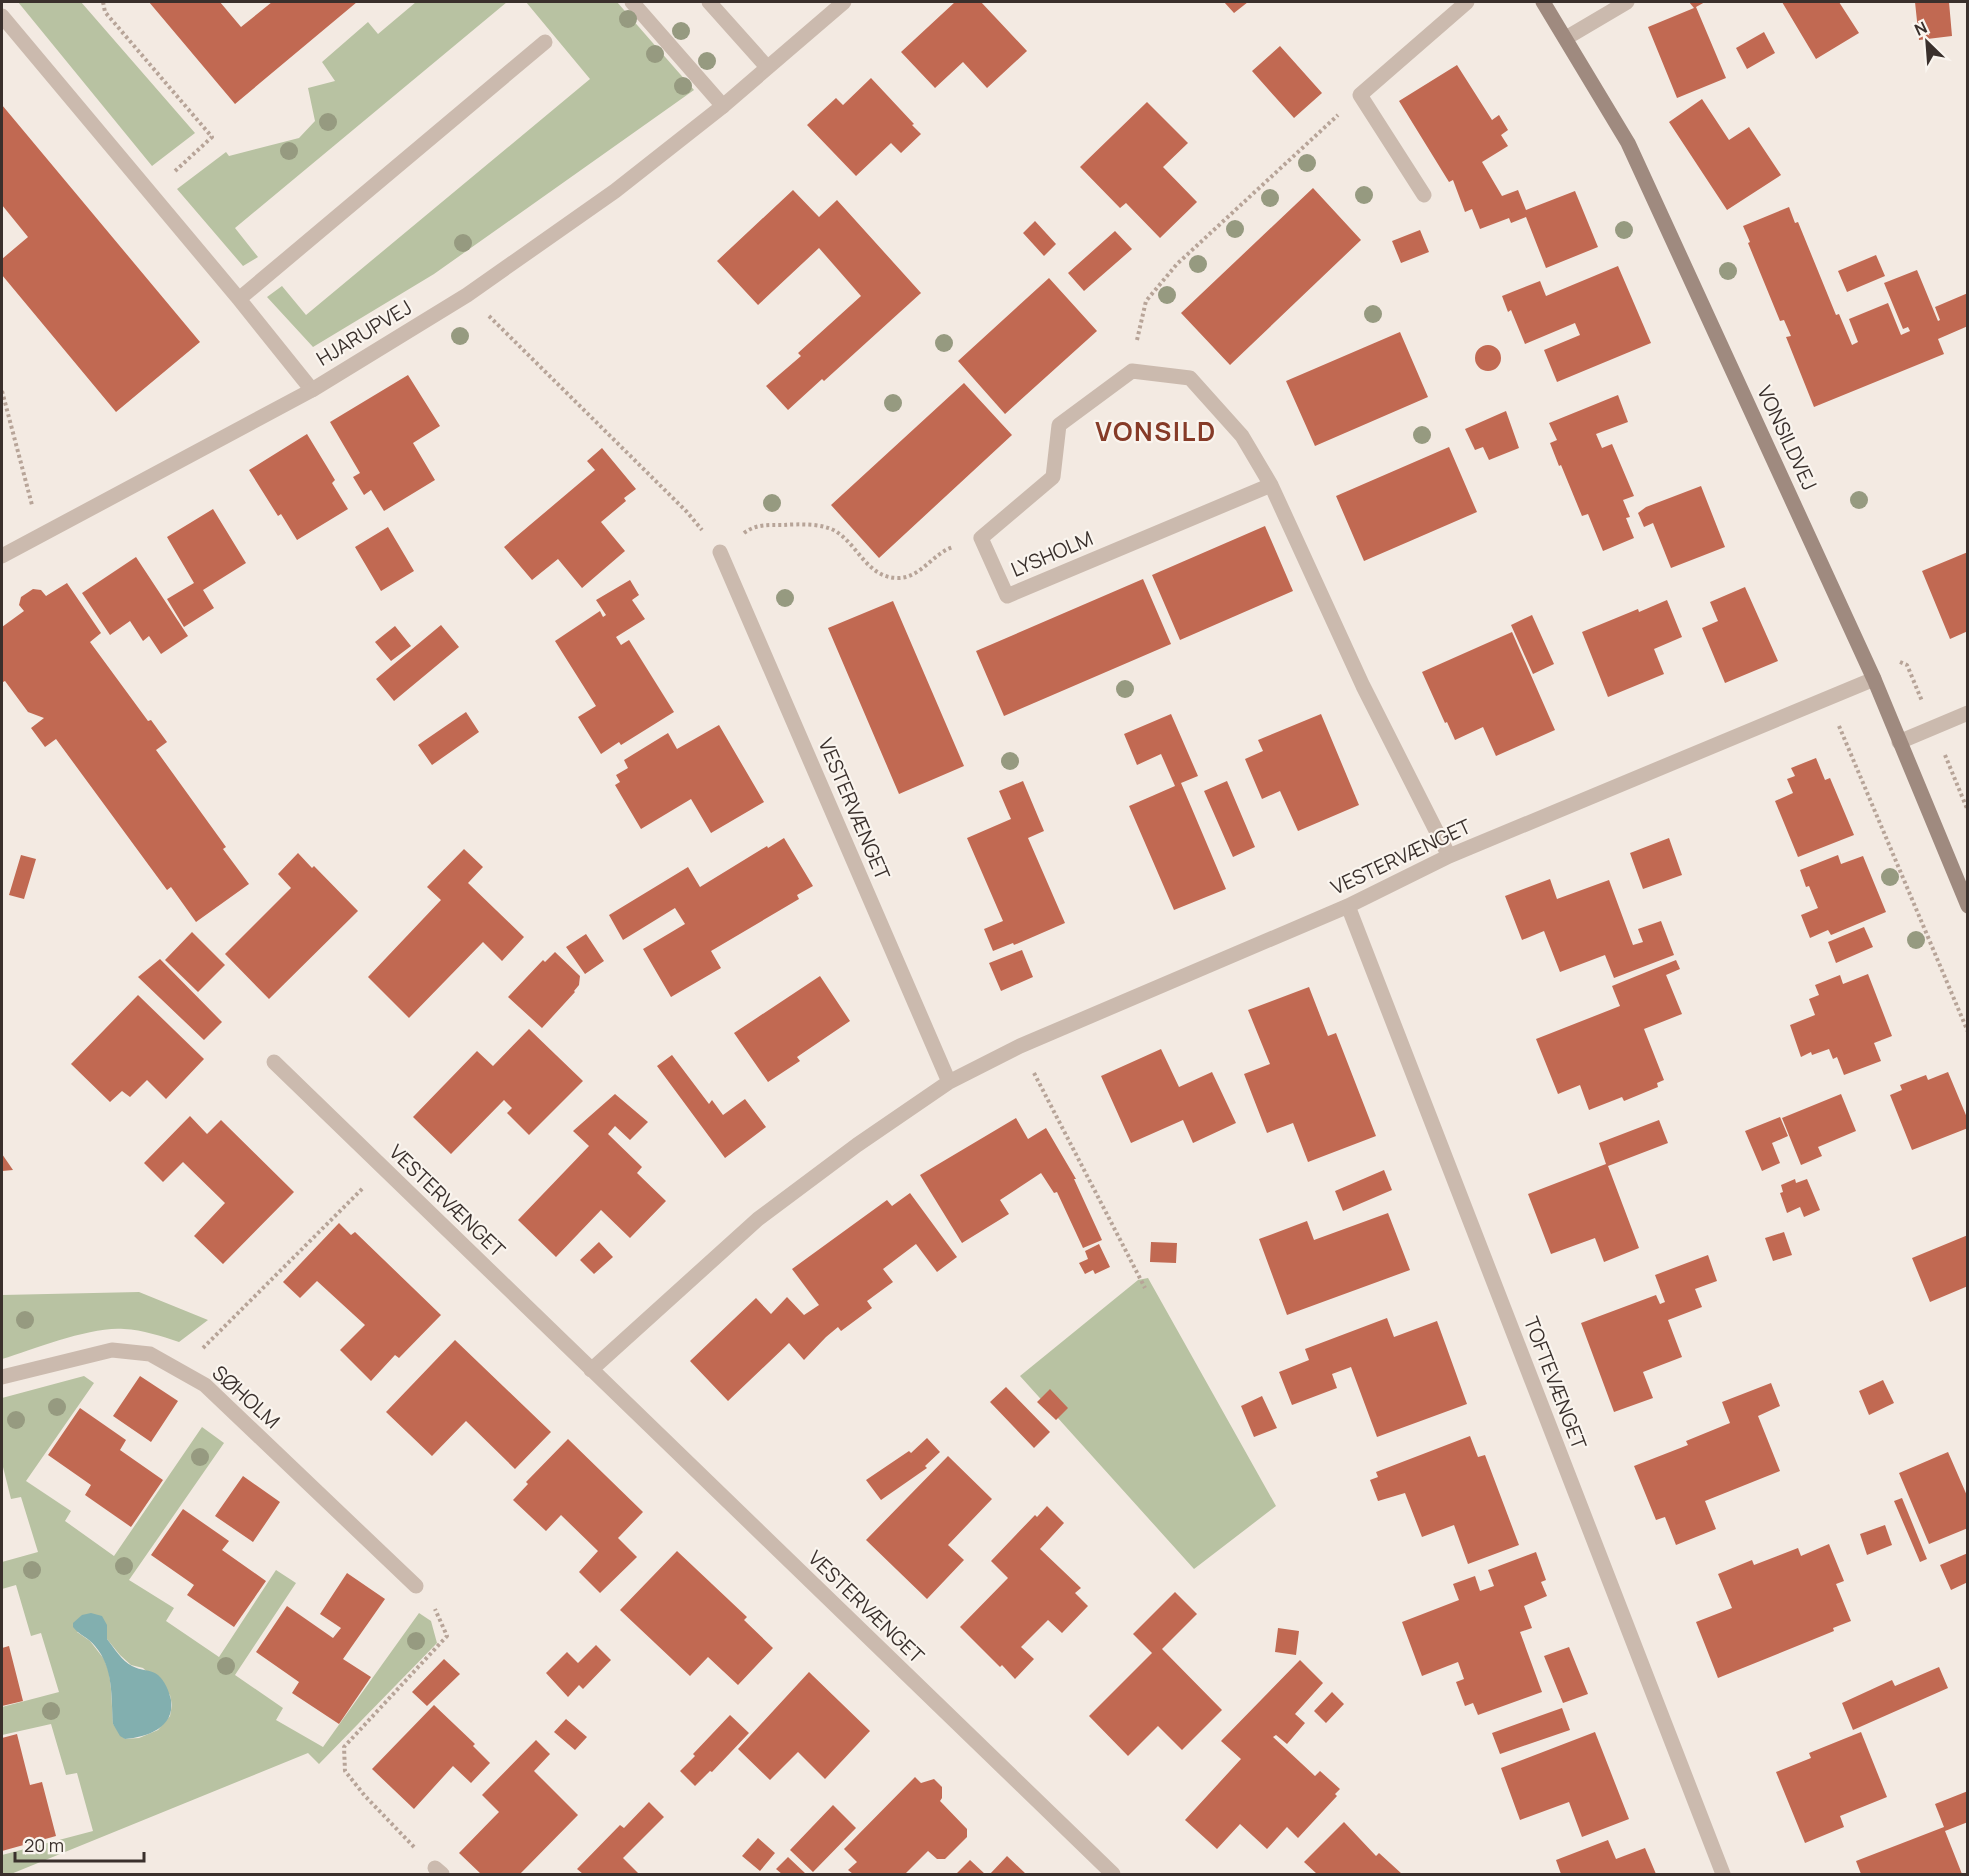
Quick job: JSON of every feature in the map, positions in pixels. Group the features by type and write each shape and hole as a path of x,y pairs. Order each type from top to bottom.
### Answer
{"main road":[{"name":"VONSILDVEJ","path":"1543,2 1628,143 1875,679 1968,906"}],"street":[{"path":"632,2 723,106"},
{"path":"709,2 767,67"},
{"name":"HJARUPVEJ","path":"2,556 312,390 467,295 615,191 723,106 844,2"},
{"path":"1424,195 1360,95 1467,2"},
{"path":"1566,38 1627,2"},
{"path":"2,16 312,390"},
{"path":"238,298 545,42"},
{"path":"981,538 1053,477 1059,425 1132,371 1190,378 1242,436 1271,485 1363,686 1449,856"},
{"name":"LYSHOLM","path":"981,538 1006,596 1271,485"},
{"name":"VESTERVÆNGET","path":"720,552 949,1083"},
{"name":"VESTERVÆNGET","path":"591,1370 758,1219 856,1145 949,1083 1020,1046 1348,906 1449,856 1875,679"},
{"path":"1899,742 1968,713"},
{"name":"TOFTEVÆNGET","path":"1348,906 1723,1875"},
{"name":"VESTERVÆNGET","path":"274,1062 1113,1875"},
{"name":"SØHOLM","path":"2,1377 112,1350 150,1354 205,1385 416,1586"}],"path":[{"path":"103,2 105,12 212,137 150,193"},
{"path":"1132,371 1146,301 1164,279 1177,264 1360,95"},
{"path":"467,295 687,512 720,552 753,526 808,523 837,531 879,575 899,578 914,574 946,549 981,538"},
{"path":"2,391 40,535"},
{"path":"1827,698 1968,1032"},
{"path":"1020,1046 1145,1288"},
{"path":"186,1374 199,1352 383,1169"},
{"path":"439,1871 364,1796 345,1772 344,1747 447,1635"}],"green space":[{"path":"18,2 81,2 195,133 152,166"},
{"path":"416,2 507,2 235,228 258,257 243,266 177,189 226,152 229,156 299,138 315,121 308,88 335,81 322,62 368,22 378,34"},
{"path":"526,2 617,2 694,90 434,274 313,347 267,297 282,286 306,315 590,79"},
{"path":"1148,1278 1276,1506 1194,1569 1020,1376 1138,1280"},
{"path":"139,1292 208,1320 179,1342 138,1331 111,1329 46,1344 2,1359 2,1295"},
{"path":"84,1376 94,1383 26,1481 71,1511 65,1521 114,1556 202,1427 224,1443 129,1580 174,1608 166,1621 219,1657 276,1570 296,1583 235,1675 283,1708 276,1720 323,1747 419,1613 431,1621 437,1643 319,1764 308,1753 11,1874 2,1874 2,1855 93,1831 77,1773 66,1775 51,1724 2,1735 2,1707 59,1692 41,1633 31,1636 16,1585 2,1589 2,1562 38,1552 21,1497 11,1499 2,1463 2,1398","holes":["107,1625 107,1639 131,1665 143,1668 170,1695 172,1705 170,1716 158,1730 139,1738 125,1739 113,1724 109,1672 104,1659 90,1641 77,1632"]}],"water":[{"path":"91,1613 102,1616 107,1625 107,1639 128,1664 155,1673 165,1683 171,1700 171,1710 169,1718 158,1729 142,1736 125,1739 120,1736 113,1724 109,1673 106,1664 93,1643 73,1627 73,1623 82,1615"}],"building":[{"path":"149,2 220,2 241,27 272,2 357,2 235,104"},
{"path":"955,2 981,2 1027,51 987,88 963,62 935,88 901,52"},
{"path":"1224,2 1248,2 1234,13"},
{"path":"1689,2 1705,2 1696,7 1726,78 1677,98 1648,27 1694,8"},
{"path":"1782,2 1839,2 1859,33 1816,59"},
{"path":"1915,2 1949,2 1952,36 1919,40"},
{"path":"1764,32 1775,53 1747,69 1736,48"},
{"path":"1280,46 1322,93 1294,118 1252,71"},
{"path":"1457,65 1492,120 1499,115 1508,130 1501,135 1508,146 1482,162 1502,196 1518,190 1526,210 1575,191 1598,247 1546,268 1526,217 1511,223 1509,218 1480,229 1472,209 1465,212 1453,180 1449,182 1399,101"},
{"path":"871,78 921,134 901,153 891,143 856,176 807,125 836,98 843,105"},
{"path":"1702,99 1729,140 1749,127 1781,175 1727,210 1669,122"},
{"path":"1147,102 1188,143 1163,167 1197,202 1160,238 1126,203 1120,208 1080,167"},
{"path":"2,105 200,342 116,412 2,275 2,259 28,237 2,205"},
{"path":"1313,188 1361,240 1230,365 1181,313"},
{"path":"793,190 819,217 837,200 921,293 824,381 822,379 788,410 766,386 801,356 798,353 861,296 819,248 758,305 717,261"},
{"path":"1789,207 1795,223 1798,222 1836,315 1839,314 1852,345 1858,342 1849,319 1888,303 1901,335 1910,331 1908,327 1903,329 1884,283 1917,270 1938,321 1940,320 1935,307 1968,293 1968,326 1938,339 1944,354 1814,407 1786,337 1791,336 1784,320 1780,321 1743,226"},
{"path":"1035,221 1056,244 1044,256 1023,233"},
{"path":"1420,230 1429,252 1401,263 1392,241"},
{"path":"1115,231 1132,249 1084,291 1068,273"},
{"path":"1876,255 1885,276 1847,292 1838,271"},
{"path":"1618,266 1651,343 1557,382 1544,350 1580,335 1575,323 1525,344 1511,310 1508,312 1502,296 1540,281 1546,296"},
{"path":"1049,278 1097,331 1005,414 958,361"},
{"path":"1400,332 1428,397 1315,446 1286,381"},
{"path":"1488,345 1497,349 1501,358 1497,367 1488,371 1479,367 1475,358 1479,349"},
{"path":"408,375 440,426 413,443 435,480 384,511 371,490 364,495 353,477 360,473 330,422"},
{"path":"964,383 1012,435 879,558 831,505"},
{"path":"1618,395 1628,422 1596,434 1602,448 1612,444 1634,496 1623,500 1630,517 1626,518 1634,538 1603,551 1588,514 1582,516 1561,465 1559,466 1550,443 1557,440 1549,423"},
{"path":"1506,411 1519,448 1489,460 1483,447 1475,450 1465,429"},
{"path":"307,434 335,480 332,483 348,509 297,540 281,514 278,516 249,470"},
{"path":"1449,447 1477,512 1364,561 1336,496"},
{"path":"602,448 636,489 624,498 626,501 601,522 625,551 582,588 558,559 532,580 504,547 595,470 587,461"},
{"path":"1701,486 1725,547 1671,568 1653,523 1644,527 1638,513 1646,507"},
{"path":"213,509 246,563 203,590 214,608 184,627 167,599 194,583 167,537"},
{"path":"1265,526 1293,591 1180,640 1152,575"},
{"path":"388,527 414,571 381,591 355,547"},
{"path":"1968,552 1968,631 1950,639 1922,571"},
{"path":"136,557 188,636 161,654 149,636 143,641 130,621 110,635 82,593"},
{"path":"1143,579 1171,644 1004,716 976,651"},
{"path":"630,580 639,595 632,600 645,619 616,637 621,645 629,640 674,712 621,745 619,742 601,754 578,717 596,706 555,641 600,611 603,617 606,615 596,600"},
{"path":"67,583 101,633 90,642 148,721 151,720 167,742 156,750 226,847 223,849 249,884 196,922 171,887 167,890 56,739 45,747 31,728 44,718 28,712 2,680 2,627 24,611 19,605 21,597 33,589 41,590 46,596"},
{"path":"1745,587 1778,661 1725,683 1702,628 1718,621 1710,602"},
{"path":"1667,600 1682,637 1654,649 1664,674 1608,697 1582,632"},
{"path":"893,601 964,766 899,794 828,628"},
{"path":"1532,615 1554,664 1533,674 1511,625"},
{"path":"441,625 459,647 394,701 376,679"},
{"path":"395,626 411,646 391,661 375,642"},
{"path":"1512,632 1555,730 1496,756 1483,727 1455,740 1422,672"},
{"path":"466,712 479,732 432,765 418,745"},
{"path":"1171,714 1198,776 1181,783 1226,889 1174,910 1129,806 1175,786 1161,754 1137,765 1124,734"},
{"path":"1321,714 1359,805 1298,831 1280,791 1262,799 1245,759 1263,751 1258,740"},
{"path":"719,725 764,802 711,833 691,799 641,829 615,785 620,782 616,775 628,768 624,760 668,733 677,749"},
{"path":"1816,758 1825,780 1830,778 1854,835 1798,857 1775,801 1793,793 1787,779 1795,776 1791,768"},
{"path":"1023,781 1044,831 1028,838 1065,923 1014,945 1013,943 993,951 984,929 1003,921 967,838 1011,819 999,791"},
{"path":"1227,781 1255,847 1233,857 1204,791"},
{"path":"784,838 813,886 797,895 799,899 711,951 721,968 671,997 643,949 685,924 675,908 623,940 609,915 688,867 700,887"},
{"path":"1669,838 1682,875 1643,889 1630,853"},
{"path":"464,849 483,867 468,883 524,937 502,961 483,942 409,1018 368,977 441,900 427,887"},
{"path":"298,853 358,911 269,999 225,954 291,888 278,874"},
{"path":"21,855 36,859 24,899 9,895"},
{"path":"1838,855 1841,864 1863,856 1886,912 1831,935 1828,930 1810,938 1801,915 1818,908 1809,886 1806,887 1800,870"},
{"path":"1550,879 1557,899 1609,880 1633,945 1643,942 1638,929 1661,921 1674,955 1614,978 1605,955 1560,972 1544,931 1522,940 1505,896"},
{"path":"1864,927 1873,947 1836,963 1828,942"},
{"path":"192,932 225,965 198,992 165,960"},
{"path":"586,934 604,961 585,974 566,947"},
{"path":"1022,950 1033,977 1001,991 989,963"},
{"path":"555,952 580,976 579,985 542,1028 508,997 543,960 545,962"},
{"path":"160,959 222,1022 204,1040 138,977"},
{"path":"1676,960 1680,969 1666,975 1682,1014 1644,1029 1664,1080 1657,1083 1658,1087 1624,1101 1622,1097 1589,1110 1580,1085 1558,1094 1536,1039 1620,1006 1612,986"},
{"path":"1868,974 1892,1036 1874,1043 1881,1061 1844,1075 1837,1057 1833,1059 1829,1049 1812,1055 1811,1052 1801,1057 1790,1025 1815,1015 1809,999 1819,995 1815,985 1840,975 1843,984"},
{"path":"820,976 850,1021 797,1057 800,1061 768,1082 734,1033"},
{"path":"1309,987 1328,1036 1336,1033 1376,1136 1308,1162 1293,1123 1267,1133 1244,1074 1270,1064 1248,1010"},
{"path":"138,995 204,1059 166,1099 147,1080 130,1097 122,1091 110,1102 71,1064"},
{"path":"529,1029 583,1081 529,1135 507,1113 512,1108 504,1100 451,1154 413,1117 477,1051 493,1066"},
{"path":"1161,1049 1179,1087 1212,1072 1236,1123 1193,1143 1183,1120 1131,1143 1101,1076"},
{"path":"672,1055 709,1104 712,1100 723,1115 745,1099 766,1127 725,1158 657,1066"},
{"path":"1948,1072 1968,1120 1968,1128 1912,1150 1890,1095 1902,1090 1900,1085 1926,1075 1928,1080"},
{"path":"615,1094 648,1122 630,1140 615,1126 608,1134 642,1167 637,1173 666,1201 630,1238 601,1210 556,1257 518,1220 589,1146 573,1131"},
{"path":"1841,1094 1856,1131 1818,1147 1822,1156 1801,1165 1782,1118"},
{"path":"190,1116 207,1134 221,1120 294,1192 223,1264 194,1236 225,1203 183,1162 163,1182 144,1163"},
{"path":"1780,1117 1788,1136 1772,1143 1780,1163 1762,1171 1745,1131"},
{"path":"1016,1118 1028,1139 1046,1128 1076,1179 1074,1179 1102,1240 1083,1248 1057,1192 1054,1193 1041,1173 1000,1200 1009,1214 962,1243 920,1175"},
{"path":"1659,1120 1668,1143 1608,1166 1639,1248 1604,1262 1595,1238 1551,1254 1528,1194 1606,1164 1599,1143"},
{"path":"2,1154 13,1170 2,1171"},
{"path":"1384,1170 1392,1190 1343,1211 1335,1191"},
{"path":"1795,1179 1796,1183 1807,1179 1820,1210 1804,1217 1800,1207 1787,1213 1780,1193 1783,1192 1781,1185"},
{"path":"910,1193 957,1257 937,1272 916,1244 883,1269 893,1282 867,1301 872,1308 841,1331 838,1327 804,1360 789,1343 728,1401 690,1361 756,1298 771,1314 787,1297 804,1315 819,1305 792,1269 887,1200 892,1206"},
{"path":"1388,1213 1410,1270 1287,1315 1259,1239 1307,1221 1314,1240"},
{"path":"339,1223 351,1235 355,1232 441,1315 399,1358 395,1355 371,1381 340,1350 365,1325 317,1281 300,1298 283,1282"},
{"path":"1784,1232 1792,1255 1773,1261 1765,1238"},
{"path":"1968,1235 1968,1286 1930,1302 1912,1258"},
{"path":"599,1242 613,1257 594,1274 580,1260"},
{"path":"1151,1242 1177,1243 1176,1263 1150,1262"},
{"path":"1099,1244 1110,1267 1095,1274 1093,1270 1085,1274 1079,1263 1088,1259 1085,1251"},
{"path":"1708,1255 1717,1281 1695,1289 1702,1307 1668,1320 1682,1357 1643,1372 1653,1398 1614,1412 1581,1323 1656,1295 1660,1304 1665,1302 1655,1275"},
{"path":"1387,1318 1394,1337 1437,1321 1467,1404 1377,1437 1351,1367 1332,1374 1337,1388 1292,1405 1279,1372 1309,1360 1305,1349"},
{"path":"455,1340 551,1432 515,1469 466,1421 432,1456 386,1412"},
{"path":"140,1376 178,1401 151,1442 113,1416"},
{"path":"1883,1380 1894,1403 1869,1415 1859,1391"},
{"path":"1771,1383 1780,1406 1758,1416 1780,1471 1705,1501 1716,1529 1676,1545 1665,1517 1656,1520 1634,1466 1688,1445 1686,1441 1730,1423 1722,1402"},
{"path":"1006,1387 1050,1432 1034,1448 990,1402"},
{"path":"1050,1389 1068,1408 1056,1420 1037,1402"},
{"path":"1262,1396 1277,1428 1254,1437 1241,1406"},
{"path":"80,1408 126,1440 120,1450 163,1480 131,1527 85,1495 91,1485 48,1455"},
{"path":"1470,1436 1478,1457 1485,1455 1519,1545 1468,1564 1454,1525 1422,1537 1405,1493 1378,1501 1370,1480 1378,1477 1376,1472"},
{"path":"927,1438 940,1452 925,1466 927,1468 881,1500 866,1480 909,1451 911,1453"},
{"path":"568,1439 643,1512 618,1538 637,1557 600,1593 579,1572 598,1551 561,1515 546,1531 513,1500 528,1484 526,1482"},
{"path":"1948,1452 1968,1498 1968,1528 1929,1544 1899,1473"},
{"path":"948,1456 992,1499 948,1545 964,1560 927,1599 866,1540"},
{"path":"243,1476 280,1502 253,1542 215,1516"},
{"path":"1902,1498 1927,1559 1920,1562 1894,1501"},
{"path":"1047,1506 1064,1523 1040,1549 1081,1588 1075,1593 1088,1606 1062,1633 1048,1620 1021,1647 1034,1659 1015,1679 960,1627 1008,1578 991,1561 1035,1515 1037,1517"},
{"path":"183,1509 229,1541 222,1550 266,1581 234,1627 187,1595 194,1585 151,1555"},
{"path":"1885,1525 1892,1545 1867,1555 1860,1534"},
{"path":"1829,1544 1844,1581 1836,1584 1851,1621 1833,1628 1834,1631 1718,1678 1696,1622 1732,1608 1718,1574 1752,1560 1754,1565 1798,1548 1801,1556"},
{"path":"677,1551 747,1617 744,1620 773,1648 738,1685 708,1657 690,1676 620,1610"},
{"path":"1536,1552 1546,1580 1541,1582 1547,1596 1524,1606 1532,1628 1520,1632 1542,1692 1478,1715 1473,1703 1465,1706 1456,1682 1464,1679 1458,1662 1422,1676 1402,1622 1459,1600 1453,1584 1475,1576 1480,1591 1494,1586 1488,1570"},
{"path":"1968,1553 1968,1582 1951,1590 1940,1565"},
{"path":"347,1573 385,1599 343,1659 371,1677 339,1724 292,1693 299,1682 256,1652 287,1606 333,1638 341,1628 320,1614"},
{"path":"1175,1592 1197,1614 1162,1649 1222,1710 1182,1750 1158,1726 1128,1756 1089,1716 1152,1653 1133,1634"},
{"path":"1278,1628 1299,1631 1296,1655 1275,1652"},
{"path":"596,1645 611,1660 583,1689 579,1685 568,1697 546,1673 567,1652 578,1663"},
{"path":"9,1646 23,1701 2,1706 2,1648"},
{"path":"1569,1647 1588,1694 1563,1703 1544,1656"},
{"path":"444,1659 460,1674 427,1706 412,1692"},
{"path":"1300,1660 1323,1683 1295,1714 1305,1723 1287,1744 1276,1735 1273,1737 1315,1776 1320,1771 1340,1789 1335,1794 1337,1796 1298,1838 1287,1827 1267,1849 1240,1824 1217,1849 1185,1820 1241,1759 1221,1741"},
{"path":"1939,1667 1948,1688 1853,1730 1842,1703 1892,1680 1895,1686"},
{"path":"809,1672 870,1731 825,1779 798,1752 770,1780 738,1749"},
{"path":"1332,1692 1344,1704 1326,1723 1314,1711"},
{"path":"434,1705 475,1744 473,1746 490,1763 471,1783 453,1766 414,1809 372,1769"},
{"path":"1562,1708 1570,1730 1500,1754 1492,1733"},
{"path":"730,1715 749,1733 712,1772 710,1771 695,1786 680,1771"},
{"path":"566,1719 587,1737 575,1750 554,1732"},
{"path":"1595,1732 1629,1819 1582,1837 1569,1802 1520,1820 1501,1768"},
{"path":"1861,1732 1887,1797 1840,1816 1844,1827 1805,1843 1776,1772 1811,1758 1809,1753"},
{"path":"17,1734 30,1785 42,1782 56,1836 2,1851 2,1738"},
{"path":"536,1740 550,1754 534,1771 578,1815 520,1874 481,1874 459,1853 499,1812 482,1795"},
{"path":"915,1777 921,1783 934,1779 942,1787 940,1801 967,1829 967,1837 945,1859 937,1859 928,1851 905,1874 853,1874 848,1870 857,1862 844,1849"},
{"path":"1968,1791 1968,1822 1945,1831 1962,1874 1861,1874 1856,1861 1944,1827 1935,1804"},
{"path":"649,1802 664,1817 623,1858 639,1874 583,1874 577,1869 620,1825 624,1828"},
{"path":"833,1805 856,1828 813,1872 790,1850"},
{"path":"1344,1822 1376,1856 1379,1853 1402,1874 1317,1874 1304,1862"},
{"path":"758,1838 775,1853 760,1871 742,1856"},
{"path":"1608,1840 1616,1859 1645,1848 1656,1874 1561,1874 1556,1860"},
{"path":"1007,1856 1026,1874 990,1874"},
{"path":"788,1857 806,1874 782,1874 776,1869"},
{"path":"970,1860 985,1874 956,1874"}],"district":[{"name":"VONSILD","path":"1156,432"}]}
